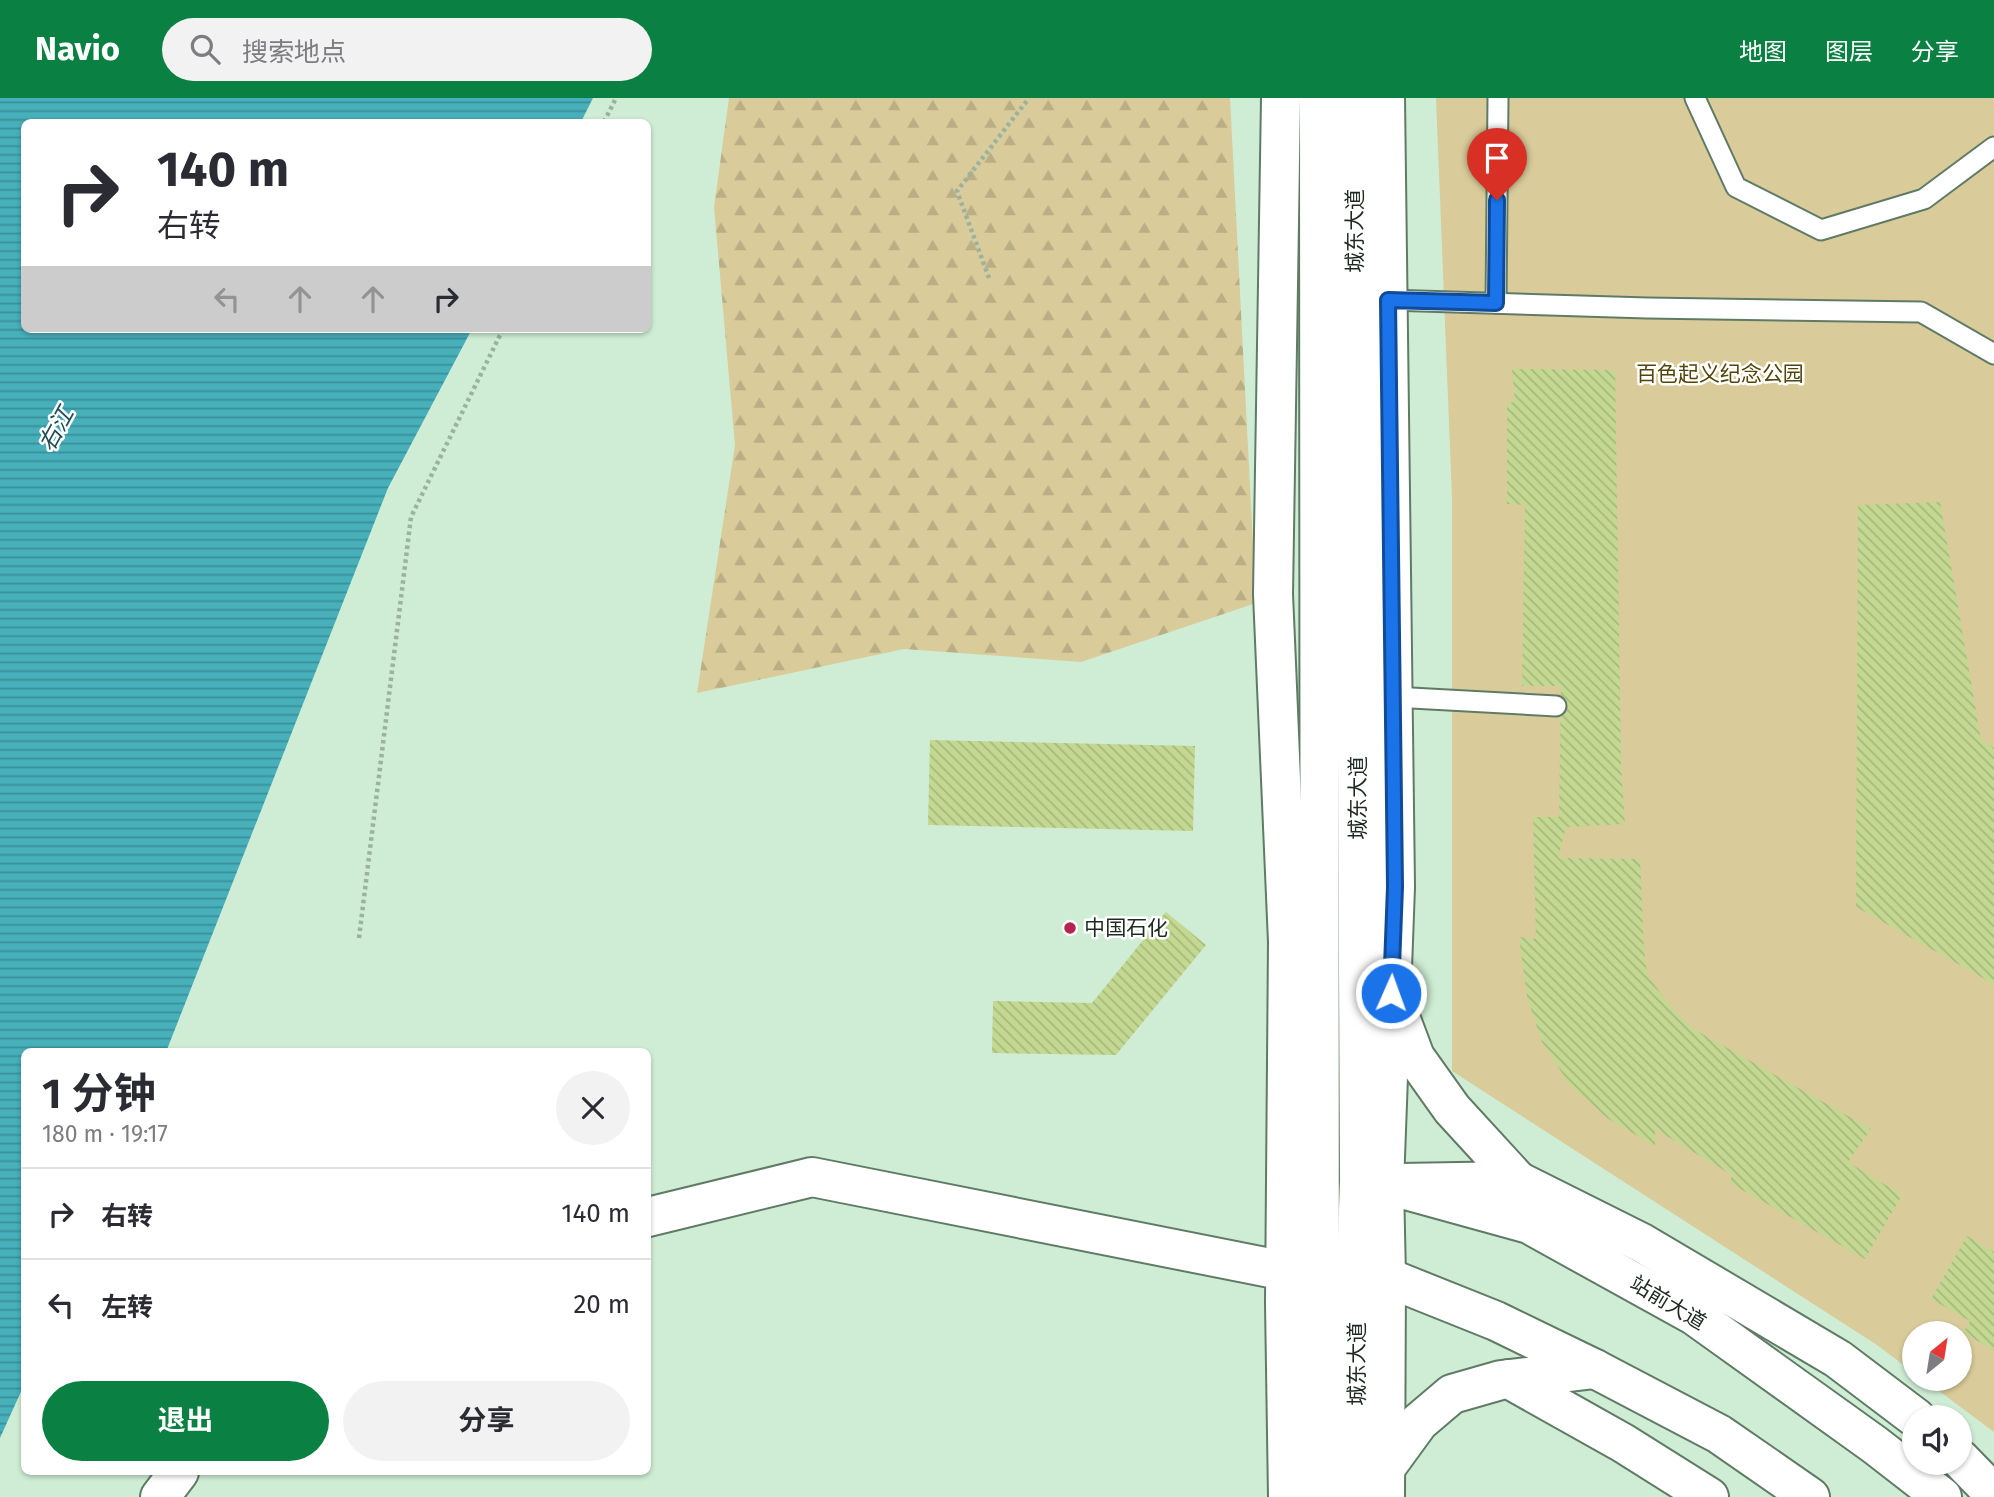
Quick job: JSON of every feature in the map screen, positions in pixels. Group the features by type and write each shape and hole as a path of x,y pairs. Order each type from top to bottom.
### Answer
{"main road":[{"path":"1281,98 1273,594 1288,942 1337,1273 1384,1484"},
{"name":"城东大道","path":"1319,98 1337,1273 1357,1497"},
{"name":"城东大道","path":"1321,1497 1337,1273 1372,1182 1354,98"},
{"path":"1385,98 1395,887 1391,993 1372,1182 1518,1181 1642,1243 1838,1359 1902,1407"},
{"path":"1391,993 1415,1057 1452,1109 1518,1181 1573,1248"},
{"path":"651,1216 812,1177 1337,1273 1496,1321 1719,1434 1808,1496"},
{"name":"站前大道","path":"1372,1182 1529,1224 1573,1248 1695,1316 1875,1445 1942,1497"},
{"path":"1288,1497 1337,1273"},
{"path":"1384,1484 1419,1422 1452,1394 1509,1379 1595,1369"},
{"path":"1509,1379 1623,1443 1709,1497"},
{"path":"1972,1471 1994,1494"},
{"path":"160,1497 177,1475"}],"lane":[{"path":"1496,303 1498,98"},
{"path":"1695,98 1737,187 1821,230 1924,199 1994,147"},
{"path":"1388,300 1647,308 1921,312 1994,354"},
{"path":"1393,697 1556,706"}],"path":[{"path":"606,119 616,98"},
{"path":"989,278 957,191 1029,98"},
{"path":"359,938 411,517 501,333"}],"green space":[{"path":"729,98 1230,98 1256,603 1081,662 904,649 697,693 735,445 714,207"},
{"name":"百色起义纪念公园","path":"1436,98 1994,98 1994,1432 1972,1416 1972,1405 1958,1405 1939,1391 1972,1391 1972,1321 1902,1321 1902,1364 1877,1345 1452,1071 1452,498"}],"water":[{"name":"右江","path":"0,98 593,98 582,119 21,119 21,333 470,333 388,488 168,1048 21,1048 21,1392 0,1438"}],"building":[{"path":"1512,369 1615,370 1621,766 1625,824 1566,827 1558,858 1640,859 1647,974 1680,1017 1697,1031 1871,1129 1848,1162 1902,1195 1865,1259 1730,1183 1732,1175 1655,1129 1655,1146 1607,1118 1569,1084 1542,1042 1527,997 1519,937 1536,939 1533,817 1559,817 1561,686 1522,686 1525,505 1507,504 1507,403 1515,402"},
{"path":"1940,502 1981,740 1994,748 1994,984 1856,907 1858,505"},
{"path":"930,740 1195,746 1193,831 928,825"},
{"path":"1166,912 1206,945 1116,1055 992,1053 993,1001 1092,1003"},
{"path":"1967,1236 1994,1252 1994,1350 1972,1338 1972,1321 1931,1299"}],"place":[{"name":"中国石化","path":"1070,928"}],"route":[{"path":"1391,993 1395,887 1388,300 1496,303 1497,200"}]}
